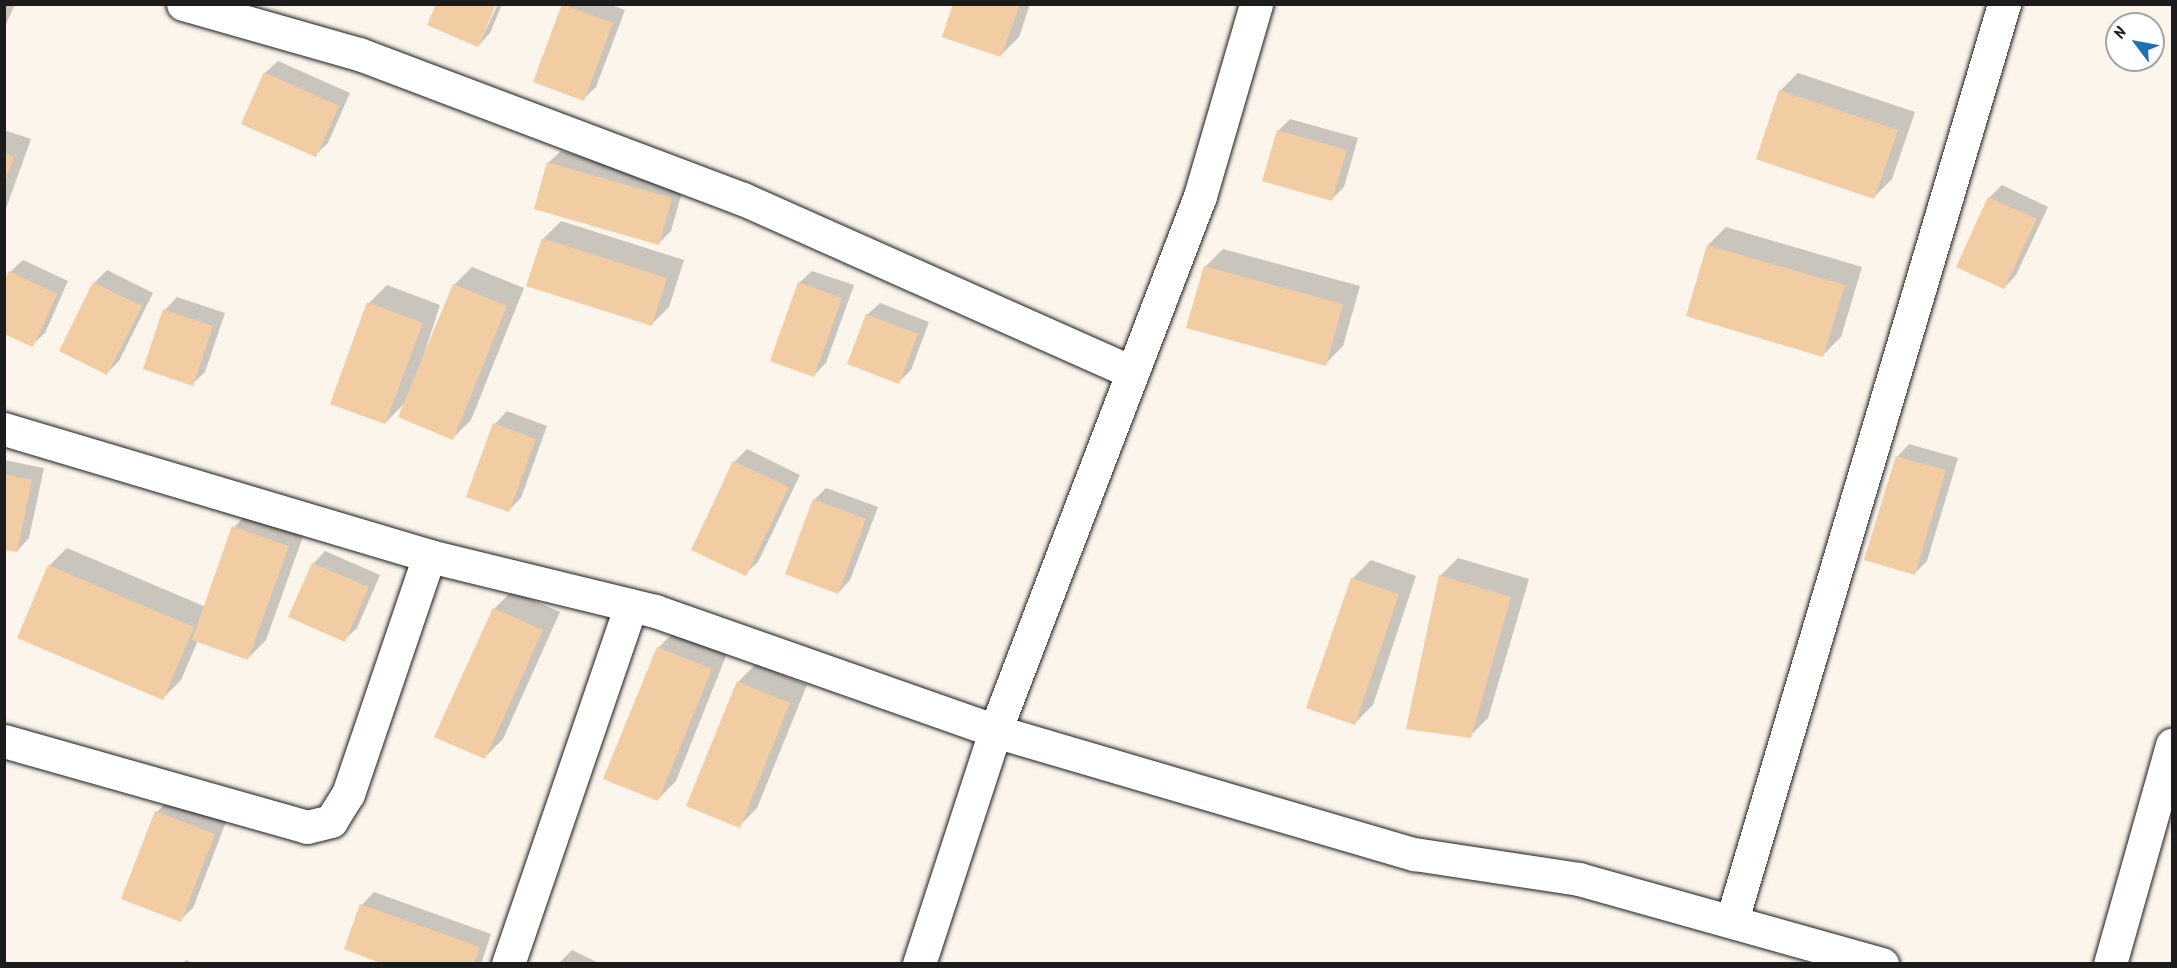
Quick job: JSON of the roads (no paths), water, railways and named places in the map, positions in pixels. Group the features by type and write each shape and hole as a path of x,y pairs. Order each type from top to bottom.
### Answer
{"street":[{"path":"183,4 359,54 743,199 1132,372"},
{"path":"919,963 995,731 1200,196 1256,4"},
{"path":"1732,920 2004,4"},
{"path":"4,429 429,556 631,605 995,731 1414,854 1579,879 1882,963"},
{"path":"4,741 308,826 331,821 348,794 429,556"},
{"path":"508,963 631,605"},
{"path":"2110,963 2172,745"}]}
